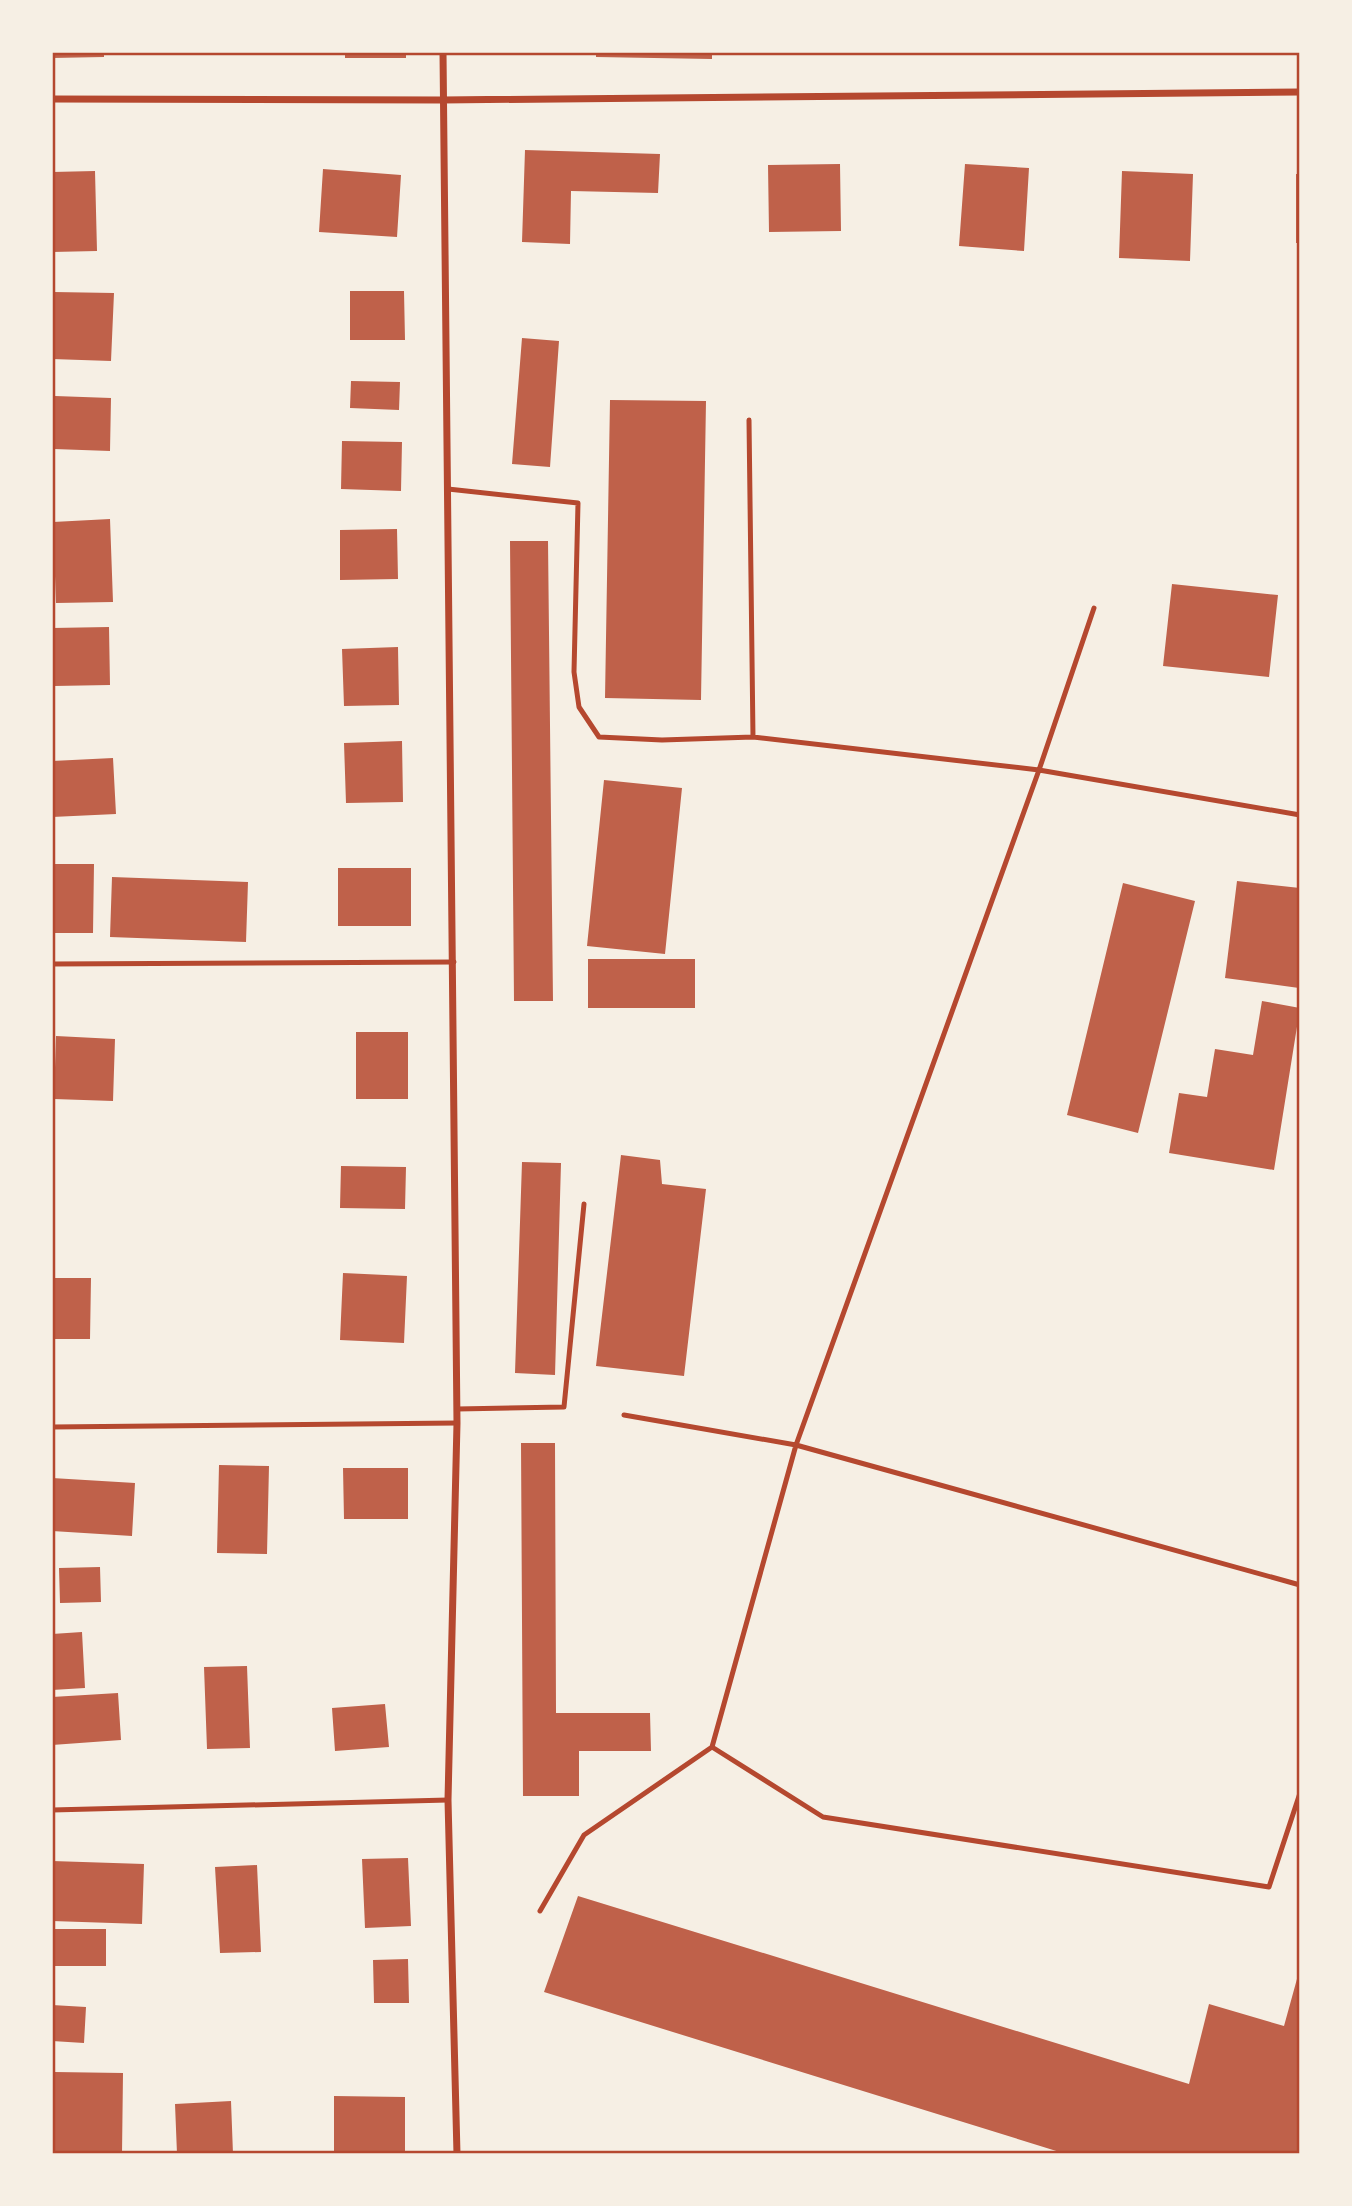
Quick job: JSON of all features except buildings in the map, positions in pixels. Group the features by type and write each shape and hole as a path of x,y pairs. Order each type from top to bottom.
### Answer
{"street":[{"path":"443,52 457,1409 447,1800 457,2154"},
{"path":"52,99 443,100 1300,92"}],"lane":[{"path":"749,420 753,737"},
{"path":"448,489 578,503 574,673 579,707 598,737 662,740 753,737 1040,770 1300,815"},
{"path":"540,1911 584,1835 712,1747 796,1445 1040,770 1094,608"},
{"path":"52,964 454,962"},
{"path":"457,1409 564,1407 584,1204"},
{"path":"624,1415 796,1445 1300,1586"},
{"path":"52,1427 457,1423"},
{"path":"712,1747 823,1817 1269,1887 1300,1793"},
{"path":"52,1810 447,1800"}]}
